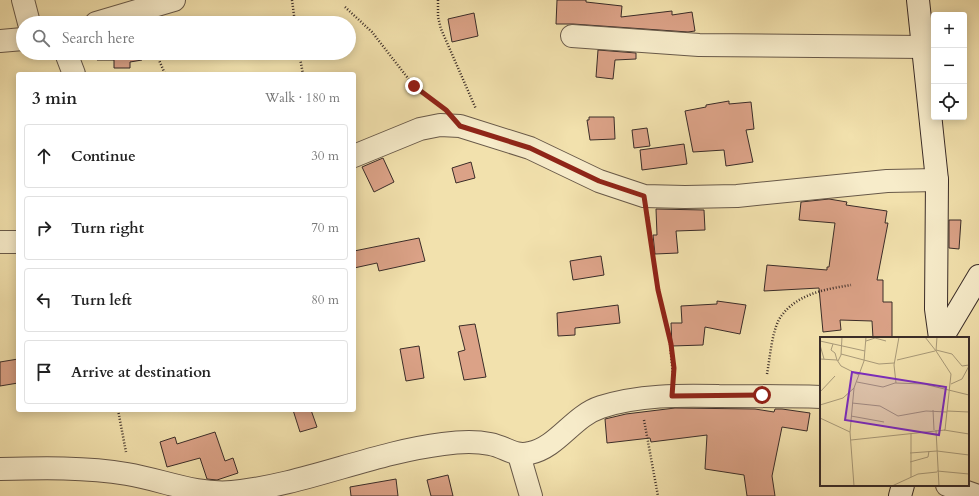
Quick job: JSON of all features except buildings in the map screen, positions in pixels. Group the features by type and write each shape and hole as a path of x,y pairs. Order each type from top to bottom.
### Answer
{"street":[{"path":"23,0 27,16"},
{"path":"120,16 174,0"},
{"path":"918,0 937,180 936,309 941,337"},
{"path":"572,36 699,45 924,47"},
{"path":"0,41 16,40"},
{"path":"69,60 73,72"},
{"path":"356,155 420,129 440,125 460,126 530,148 599,181 644,196 737,196 887,181 937,180"},
{"path":"0,242 16,242"},
{"path":"942,337 979,276"},
{"path":"0,469 60,469 131,474 204,492 230,492 264,487 366,460 443,444 474,442 491,444 518,455 533,453 544,447 584,414 601,407 641,399 672,396 762,395 820,397"},
{"path":"518,455 531,496"},
{"path":"900,496 903,486"},
{"path":"950,486 978,496"}],"path":[{"path":"292,0 294,16"},
{"path":"438,0 438,17 441,29 488,134"},
{"path":"345,7 355,16"},
{"path":"356,17 372,32 414,86 450,113 460,126"},
{"path":"159,60 164,72"},
{"path":"301,60 304,72"},
{"path":"644,196 658,290 671,344 674,368 672,396"},
{"path":"762,395 774,335 781,315 795,302 810,294 851,284"},
{"path":"641,399 658,496"},
{"path":"118,412 131,474"}],"route":[{"path":"414,86 446,110 454,117 460,126 530,148 599,181 644,196 658,290 668,326 671,344 674,368 672,396 762,395"}]}
